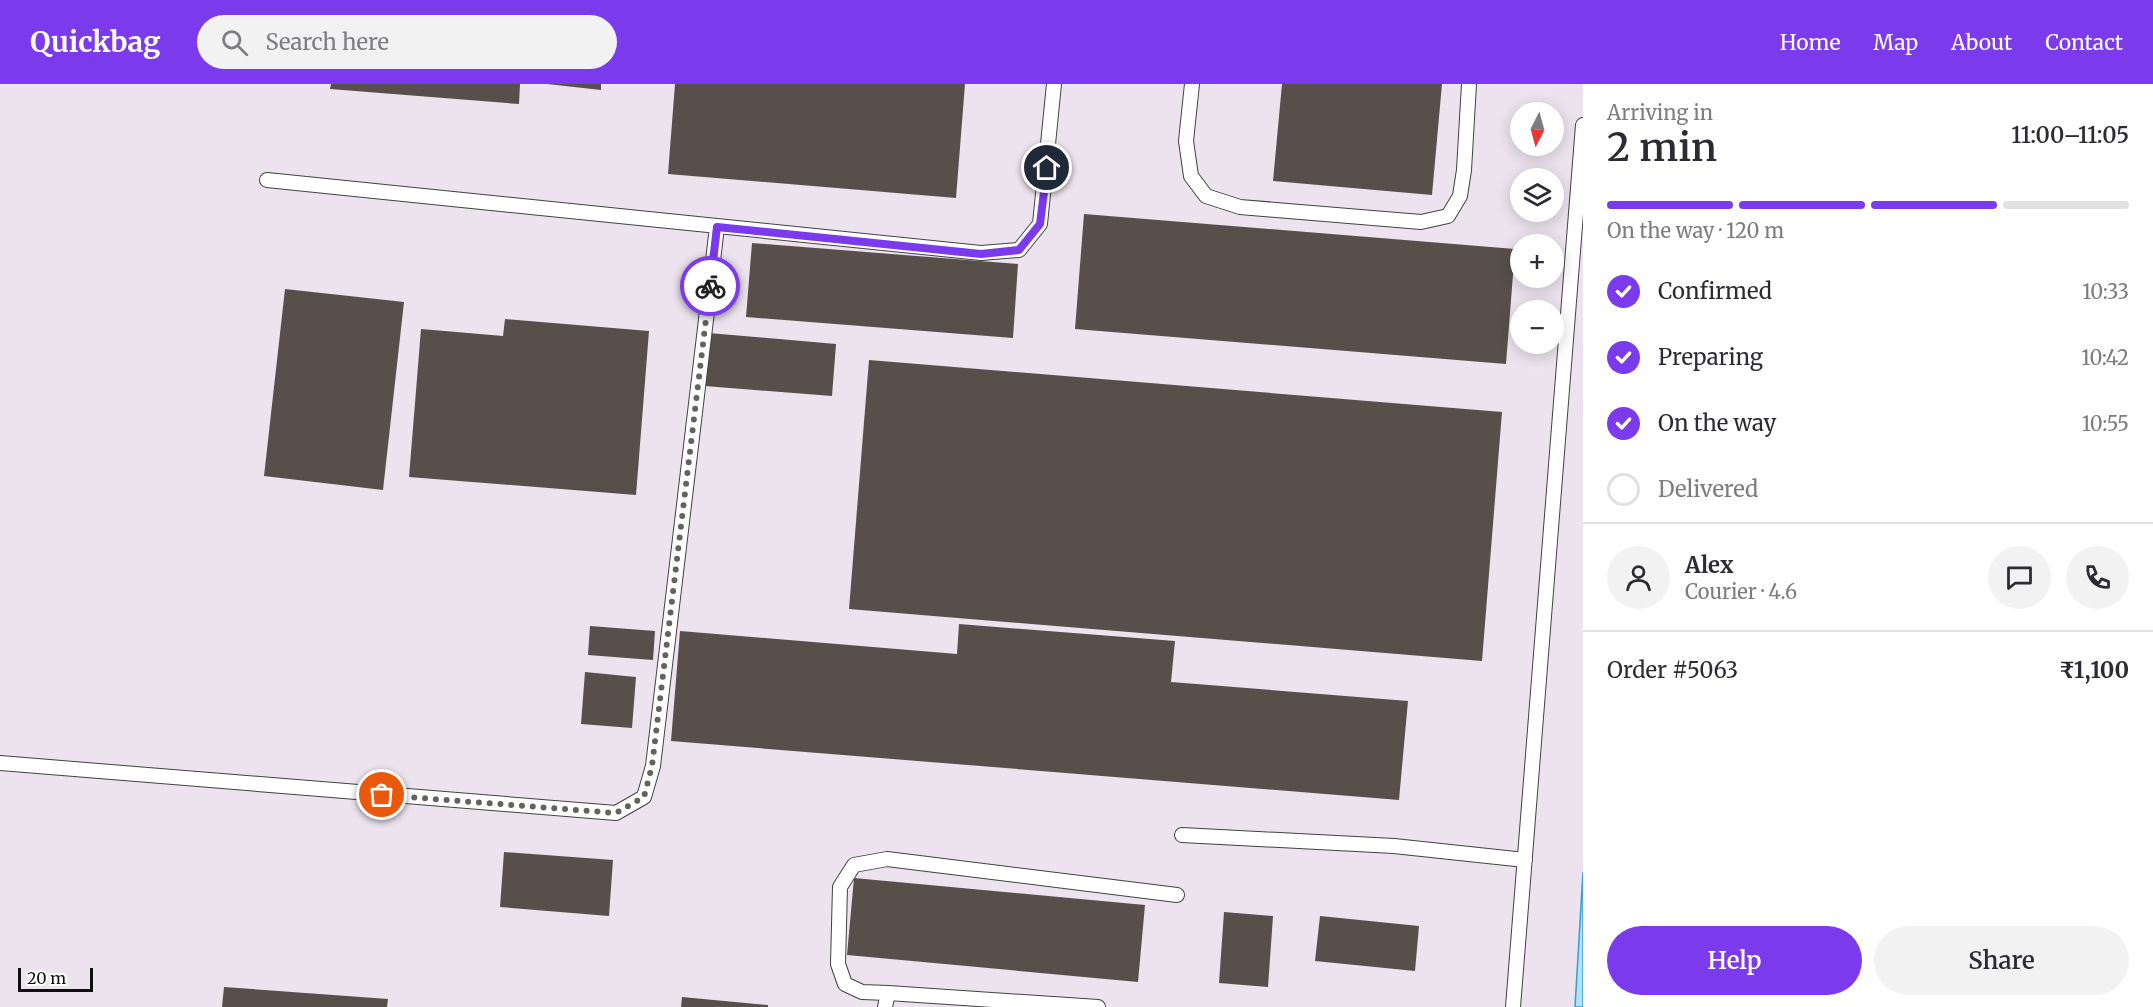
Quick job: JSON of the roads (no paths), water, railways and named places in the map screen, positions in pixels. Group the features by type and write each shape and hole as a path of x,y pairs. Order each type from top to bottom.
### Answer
{"lane":[{"path":"267,180 981,254 1019,250 1040,224 1054,84"},
{"path":"1192,84 1186,141 1191,176 1206,196 1240,207 1421,222 1448,216 1460,196 1464,170 1469,84"},
{"path":"1514,1007 1525,860 1576,298 1583,125"},
{"path":"0,763 616,813 644,797 654,754 717,227"},
{"path":"1182,835 1394,846 1525,860"},
{"path":"1098,1007 862,992 844,984 838,964 840,887 854,865 887,859 1177,895"},
{"path":"885,1007 888,993"}],"water":[{"path":"1583,872 1583,1007 1575,1007"}]}
